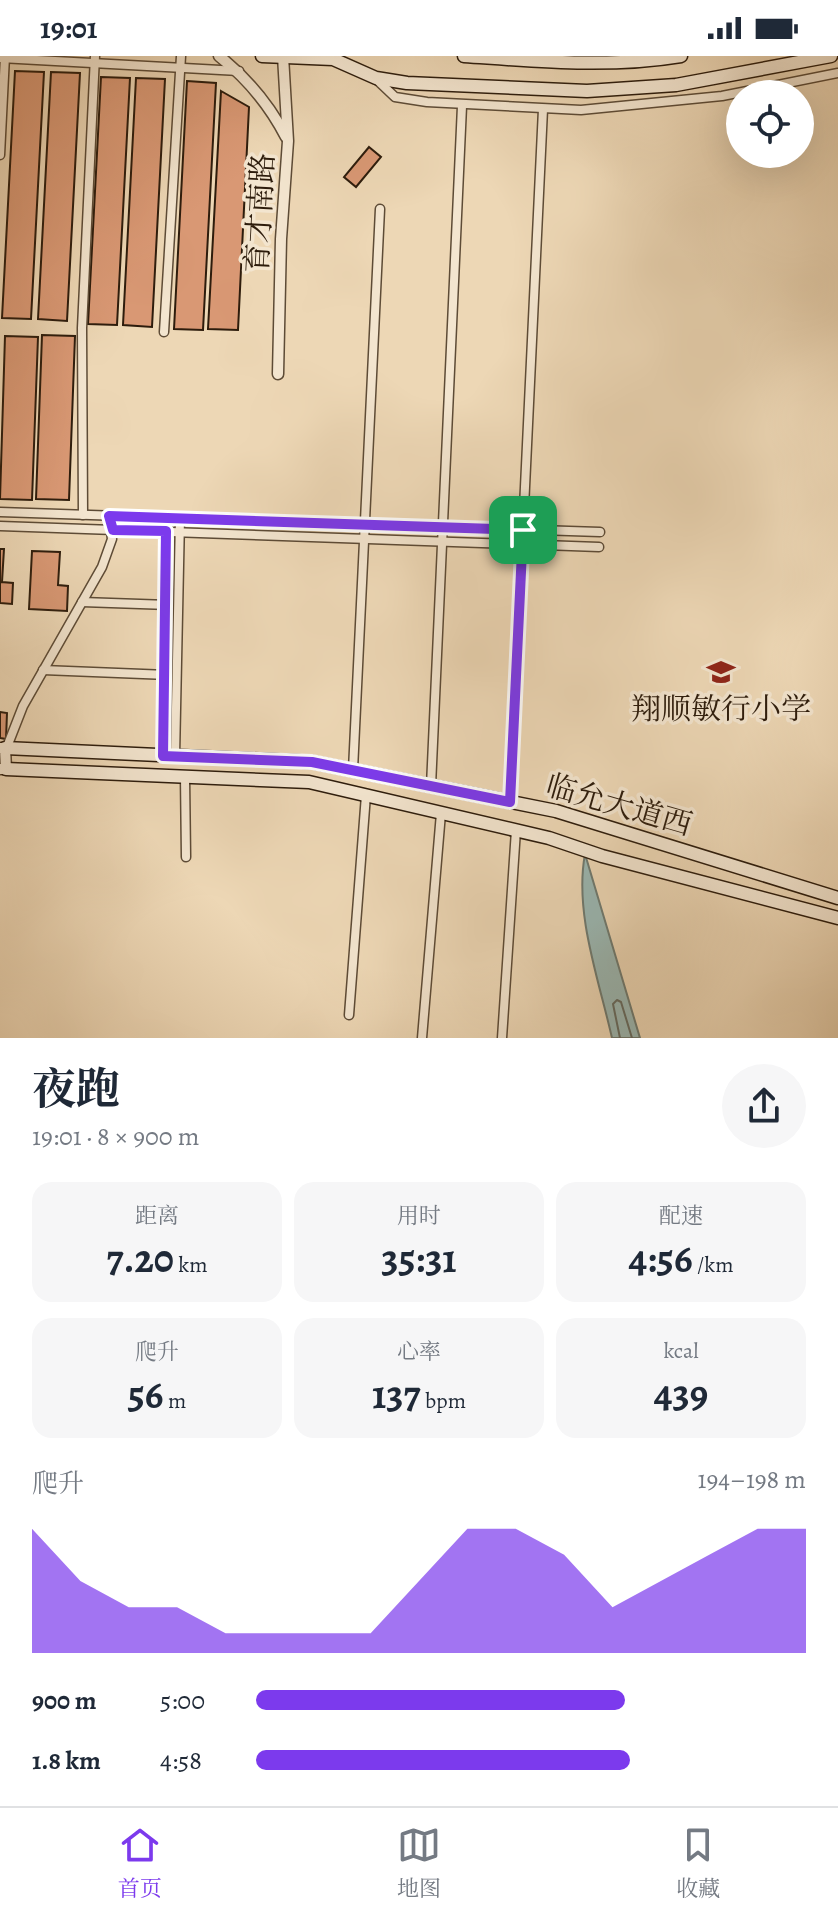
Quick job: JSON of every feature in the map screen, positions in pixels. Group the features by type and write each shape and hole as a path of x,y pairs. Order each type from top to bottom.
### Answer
{"main road":[{"path":"262,56 333,59 376,78 527,88 632,90 831,56"},
{"path":"464,56 584,65 624,64 681,56"},
{"name":"临允大道西","path":"2,748 312,762 556,811 838,898"},
{"name":"临允大道西","path":"3,769 309,782 516,830 838,918"}],"street":[{"path":"164,332 181,56"},
{"path":"219,56 239,71 270,107 288,141"},
{"name":"育才南路","path":"278,374 281,239 288,141 283,56"},
{"path":"0,155 3,58 95,60 239,71"},
{"path":"83,515 82,328 95,60"},
{"path":"376,78 395,97 462,106 581,110 722,96 838,73"},
{"path":"431,786 462,106"},
{"path":"510,802 543,109"},
{"path":"353,770 380,209"},
{"path":"0,512 600,532"},
{"path":"3,769 2,748 102,567 113,530 109,516"},
{"path":"167,517 164,674 169,756"},
{"path":"169,756 177,675 180,518"},
{"path":"0,526 599,547"},
{"path":"82,602 178,606"},
{"path":"43,670 177,675"},
{"path":"185,777 186,857"},
{"path":"349,1015 366,795"},
{"path":"422,1038 441,813"},
{"path":"502,1038 516,830"}],"water":[{"path":"585,854 640,1038 612,1038 585,923 582,876"}],"building":[{"path":"15,71 44,72 31,319 2,318"},
{"path":"51,72 80,73 67,321 38,319"},
{"path":"101,77 130,78 117,325 88,324"},
{"path":"136,78 165,79 152,327 123,325"},
{"path":"187,81 216,83 203,330 174,329"},
{"path":"221,91 249,107 238,330 208,329"},
{"path":"369,147 381,157 356,187 344,177"},
{"path":"42,335 75,336 69,500 36,499"},
{"path":"5,336 38,337 32,500 0,499"},
{"path":"0,549 4,549 2,582 13,583 12,604 0,603"},
{"path":"32,551 60,552 58,585 68,586 67,611 29,609"},
{"path":"0,712 7,713 6,739 0,738"}],"place":[{"name":"翔顺敏行小学","path":"721,672"}],"route":[{"path":"109,516 523,530 510,802 312,762 163,756 166,531 113,530 109,516"}]}
